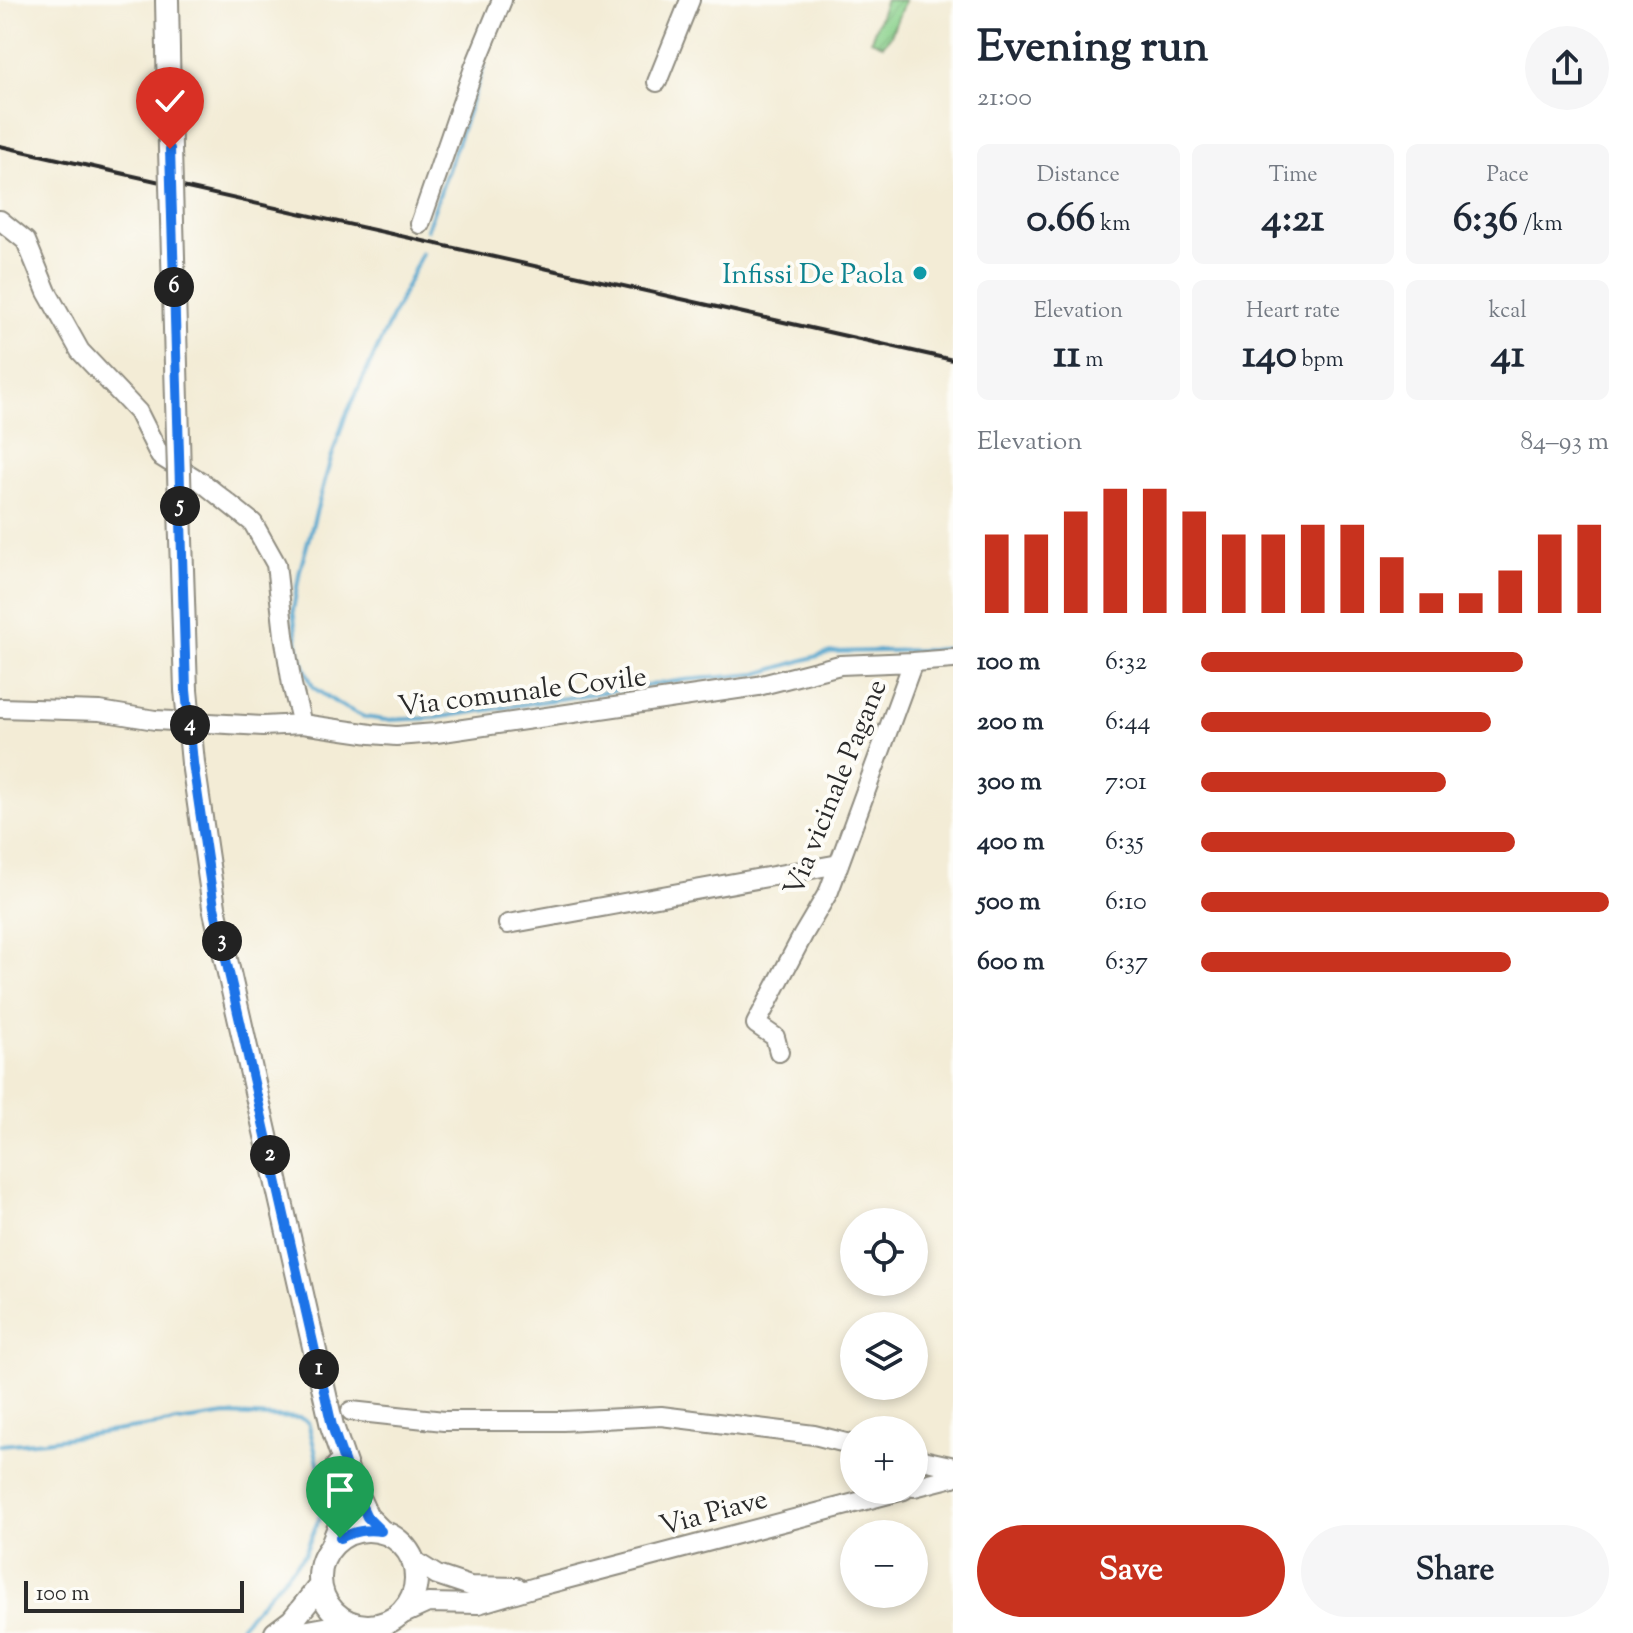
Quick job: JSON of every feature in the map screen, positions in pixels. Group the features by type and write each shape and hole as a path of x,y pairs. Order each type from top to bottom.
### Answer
{"main road":[{"path":"167,0 186,690 193,763 214,907 332,1426 353,1487 367,1517 381,1531"},
{"path":"330,1548 340,1538 367,1529 394,1537 406,1547 417,1575 415,1591 408,1606 385,1624 371,1627 352,1624 340,1618 324,1598 320,1572 324,1560 340,1525 340,1495 332,1426"},
{"path":"276,1633 292,1621 320,1586"},
{"path":"303,1633 352,1624"}],"street":[{"path":"420,224 474,68 502,0"},
{"path":"657,82 690,0"},
{"path":"0,220 26,241 47,292 80,351 138,412 160,456 203,483 253,523 276,564 292,685 302,724"},
{"name":"Via comunale Covile","path":"0,708 100,711 155,720 247,726 302,724 396,736 436,733 758,686 840,665 953,659"},
{"name":"Via vicinale Pagane","path":"779,1052 775,1037 756,1024 829,891 913,662"},
{"path":"508,924 839,864"},
{"path":"351,1411 444,1421 563,1421 661,1416 814,1435 840,1442"},
{"path":"928,1461 950,1466 953,1477 928,1483"},
{"name":"Via Piave","path":"397,1617 428,1603 478,1604 851,1504"},
{"name":"Via Piave","path":"413,1560 437,1575 470,1586 536,1587"}],"green space":[{"path":"886,0 905,0 890,37 883,45 871,40"}],"waterway":[{"path":"427,230 484,66"},
{"path":"422,253 345,417 300,570 293,610 299,654 313,687 364,717 385,720 434,718 684,680 757,674 831,652 953,648"},
{"path":"0,1445 226,1415 300,1418 308,1422 327,1499 304,1555 236,1633"}],"railway":[{"path":"0,146 953,360"}],"place":[{"name":"Infissi De Paola","path":"920,273"}],"route":[{"path":"170,149 186,690 193,763 214,907 332,1426 367,1517 381,1531 367,1529 340,1538"}]}
